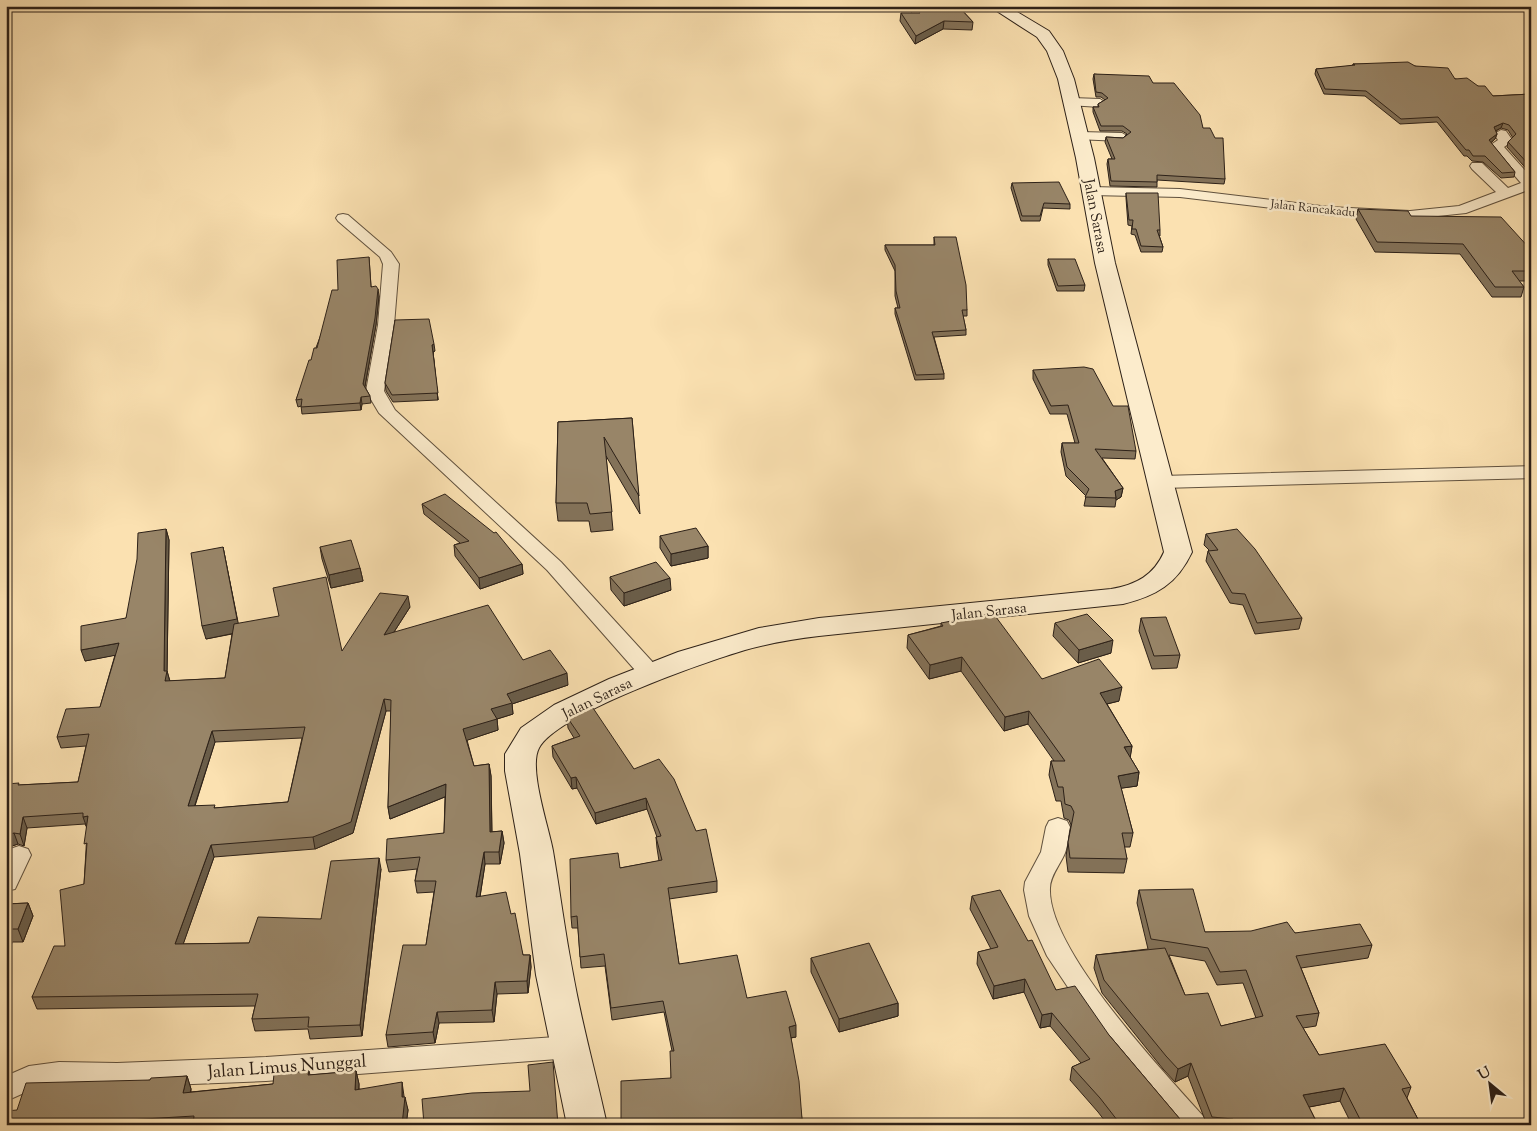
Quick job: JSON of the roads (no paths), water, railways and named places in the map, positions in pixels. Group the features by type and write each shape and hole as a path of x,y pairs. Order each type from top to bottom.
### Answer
{"street":[{"name":"Jalan Sarasa","path":"587,1125 550,952 537,857 525,788 519,768 521,751 532,736 546,724 574,707 650,673 748,640 786,632 1122,595 1146,588 1160,579 1171,568 1178,552 1106,262 1080,136 1061,65 1050,42 1036,30 996,6"},
{"path":"1072,102 1100,103"},
{"path":"1501,134 1506,141 1496,146 1530,184"},
{"path":"1080,136 1122,137"},
{"path":"1477,166 1504,192"},
{"name":"Jalan Rancakadu","path":"1091,191 1180,193 1329,211 1389,215 1455,211 1477,205 1504,192 1530,184"},
{"path":"344,218 386,255 391,264 386,325 375,391 388,413 554,566 650,673"},
{"path":"1162,482 1531,472"},
{"path":"1058,827 1053,852 1038,882 1037,890 1042,916 1056,949 1118,1039 1193,1125"},
{"path":"6,882 19,856"},
{"name":"Jalan Limus Nunggal","path":"6,1089 29,1078 58,1074 117,1075 266,1069 571,1047"}]}
